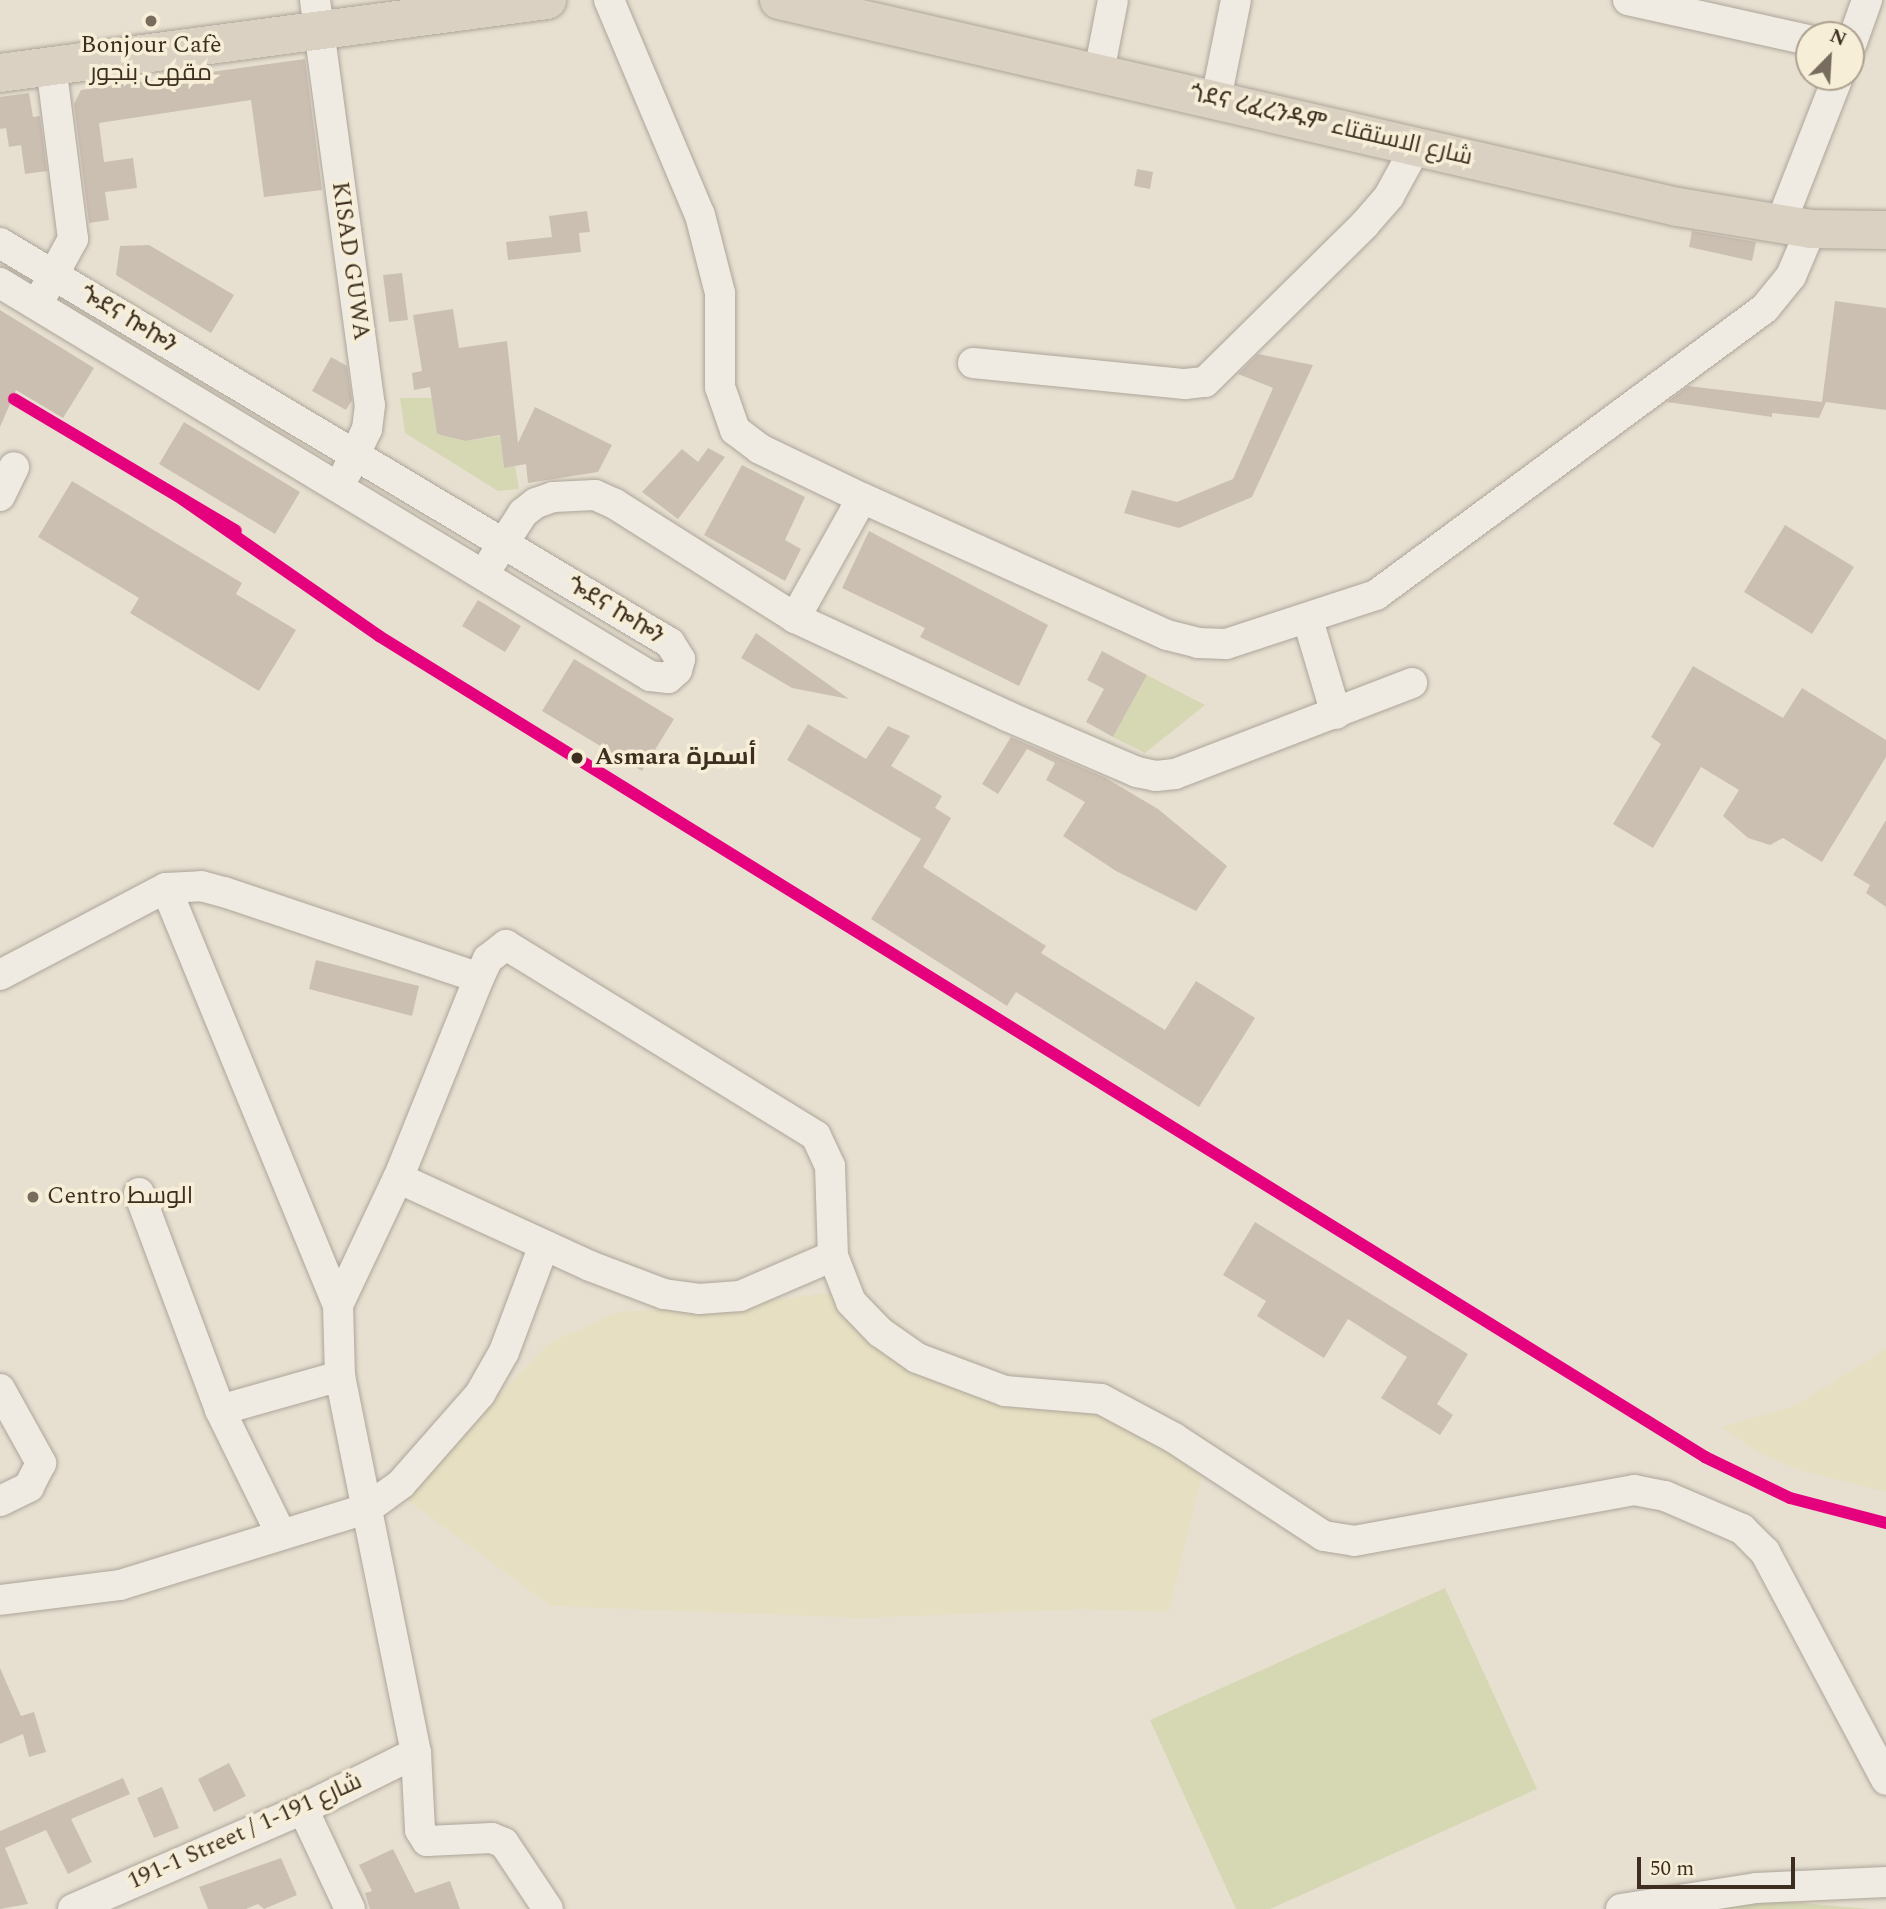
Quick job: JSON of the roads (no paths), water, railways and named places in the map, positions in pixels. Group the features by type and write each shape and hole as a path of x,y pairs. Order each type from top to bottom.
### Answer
{"highway":[{"path":"0,73 317,16 547,0"},
{"name":"ጎደና ረፈረንዱም شارع الاستقتاء","path":"779,0 1678,207 1796,227 1886,230"}],"street":[{"path":"609,0 700,215 720,293 720,387 735,430 760,449 862,498 1167,635 1226,645 1308,620 1376,595 1765,308 1791,275 1796,227 1834,91"},
{"path":"1099,72 1113,0"},
{"path":"1216,99 1236,0"},
{"path":"1628,0 1709,10 1795,36"},
{"path":"1859,21 1867,0"},
{"name":"KISAD GUWA","path":"317,16 370,405 367,429 339,485"},
{"path":"37,306 74,239 51,65"},
{"path":"973,363 1185,384 1205,382 1364,224 1389,196 1417,145"},
{"name":"ጐደና ኰኰን","path":"0,243 670,643 680,659 677,670 662,679 650,676 339,485 0,283"},
{"path":"0,496 13,467"},
{"path":"484,573 523,513 536,503 553,497 595,495 615,503 795,618 1007,716 1156,776 1175,774 1336,715 1412,683"},
{"path":"795,618 862,498"},
{"path":"1308,620 1336,715"},
{"path":"0,975 166,888 201,886 479,978"},
{"path":"166,888 253,1089 338,1305 340,1376 416,1753 416,1815 427,1841 492,1838 504,1843 548,1909"},
{"path":"338,1305 398,1178 479,978 488,960 506,945 816,1136 830,1166 833,1256 850,1302 880,1332 917,1358 1005,1391 1101,1399 1174,1438 1324,1536 1353,1541 1634,1490 1665,1496 1742,1529 1765,1552 1886,1780"},
{"path":"398,1178 544,1245 664,1294 699,1299 740,1296 833,1256"},
{"path":"139,1193 220,1410 281,1534"},
{"path":"0,1600 120,1585 368,1508 401,1485 480,1394 504,1352 544,1245"},
{"path":"220,1410 340,1376"},
{"path":"0,1389 41,1463 29,1488 0,1501"},
{"name":"191-1 Street / شارع 191-1","path":"73,1909 303,1809 416,1753"},
{"path":"303,1809 350,1909"},
{"path":"1621,1909 1756,1888 1886,1882"}],"place":[{"name":"Bonjour Cafè مقهى بنجور","path":"151,21"},
{"name":"Asmara أسمرة","path":"577,758"},
{"name":"Centro الوسط","path":"33,1197"}]}
